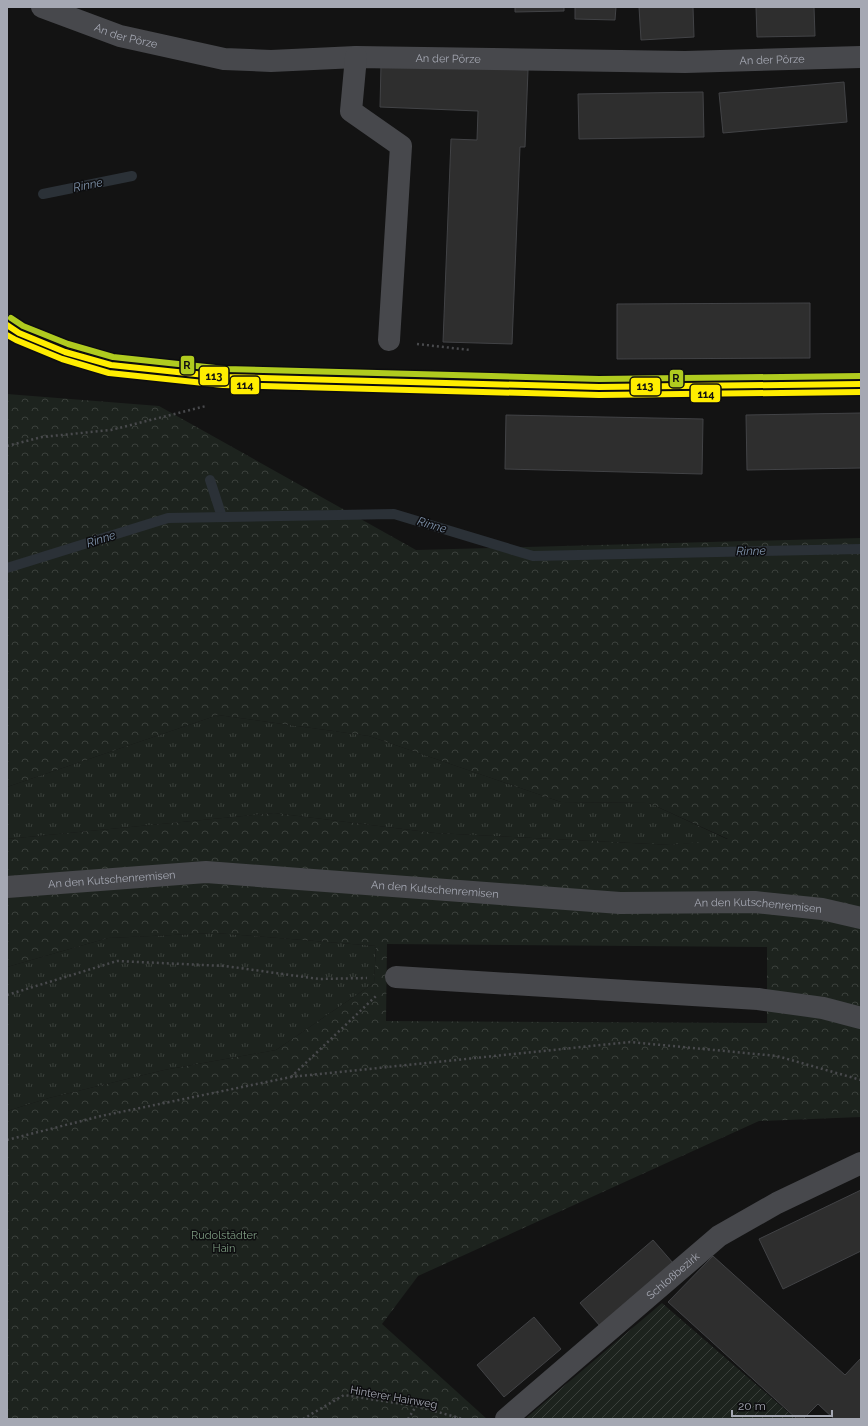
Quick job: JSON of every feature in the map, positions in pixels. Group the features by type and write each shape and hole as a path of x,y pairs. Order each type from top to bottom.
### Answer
{"main road":[{"path":"7,325 19,333 64,352 111,365 224,377 599,387 861,384"}],"street":[{"name":"An der Pörze","path":"42,7 120,36 224,59 271,61 356,57 685,62 861,57"},
{"path":"356,57 351,111 401,146 389,340"},
{"name":"An den Kutschenremisen","path":"7,887 206,872 620,904 755,902 822,909 861,918"},
{"path":"396,978 758,999 823,1008 861,1018"},
{"name":"Schloßbezirk","path":"506,1419 719,1236 777,1203 861,1163"}],"path":[{"path":"442,347 470,350"},
{"path":"7,446 42,437 111,430 206,406 224,377"},
{"path":"7,996 117,961 225,966 319,979 396,978"},
{"path":"291,1077 396,978"},
{"path":"7,1140 101,1116 291,1077 630,1042 777,1056 861,1080"},
{"name":"Hinterer Hainweg","path":"303,1419 344,1396 416,1406 463,1419"},
{"path":"408,1419 416,1406"}],"green space":[{"name":"Rudolstädter Hain","path":"7,394 159,406 416,550 861,538 861,1117 759,1121 418,1276 382,1324 487,1419 7,1419 7,1111 49,1098 164,1070 276,1050 374,983 376,946 216,933 108,938 7,967 7,839 274,813 435,833 671,845 728,839 649,803 561,802 369,736 218,715 7,787","holes":["387,944 767,947 767,1023 386,1021"]},
{"path":"218,715 369,736 561,802 649,803 729,840 671,845 435,833 274,813 7,839 7,787"},
{"path":"216,933 376,946 374,983 276,1050 164,1070 49,1098 7,1111 7,967 108,938"},
{"path":"662,1303 796,1419 525,1419"}],"building":[{"path":"515,7 564,7 564,11 515,12"},
{"path":"575,7 616,7 615,20 575,19"},
{"path":"639,7 693,7 694,37 641,40"},
{"path":"756,7 814,7 815,36 757,37"},
{"path":"381,65 528,70 525,147 520,147 512,344 443,342 451,139 477,140 478,111 380,107"},
{"path":"844,82 847,122 723,133 719,93"},
{"path":"703,92 704,137 579,139 578,94"},
{"path":"810,303 810,358 617,359 617,304"},
{"path":"861,413 861,468 747,470 746,415"},
{"path":"506,415 703,419 702,474 505,469"},
{"path":"861,1190 861,1251 783,1289 759,1239"},
{"path":"653,1240 673,1263 600,1326 580,1303"},
{"path":"713,1256 845,1375 861,1358 861,1419 834,1419 818,1404 803,1419 797,1419 668,1302"},
{"path":"534,1317 561,1349 504,1397 477,1365"}],"waterway":[{"name":"Rinne","path":"43,194 132,176"},
{"path":"210,480 222,517"},
{"name":"Rinne","path":"7,568 168,518 394,514 533,556 861,549"}],"transit line":[{"name":"R","path":"11,318 23,326 68,344 113,357 225,369 599,379 861,376"},
{"name":"113","path":"7,325 19,333 65,352 111,365 224,377 599,387 861,384"},
{"name":"114","path":"7,335 62,359 109,373 223,385 599,395 861,392"}]}
